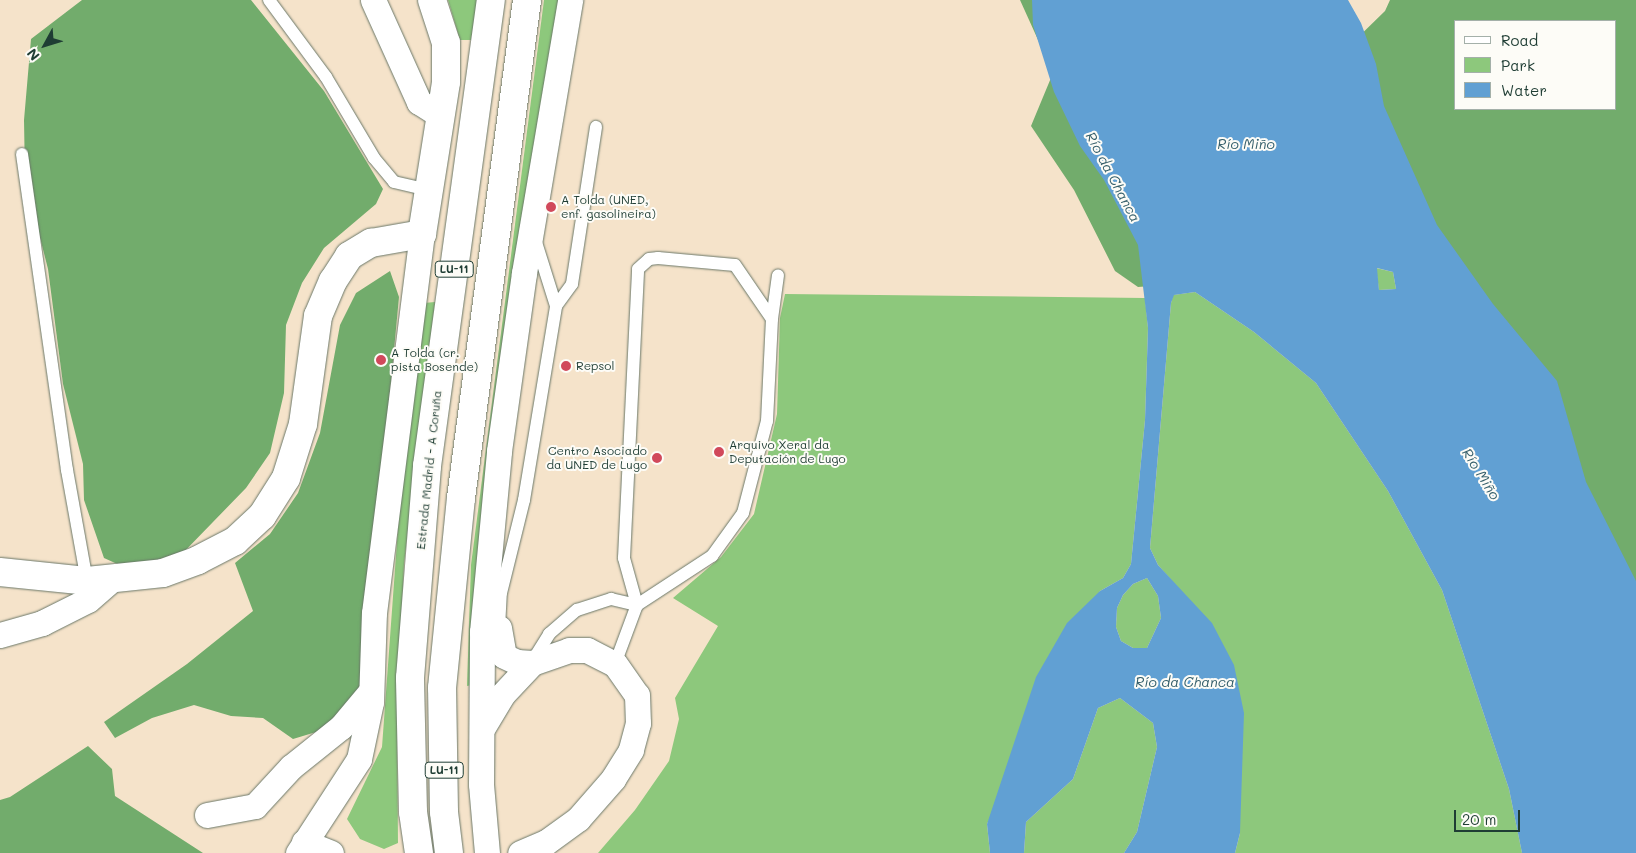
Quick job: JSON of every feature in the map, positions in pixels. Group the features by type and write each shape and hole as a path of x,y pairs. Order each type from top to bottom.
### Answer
{"main road":[{"path":"0,572 99,580 163,573 198,560 235,540 262,516 286,478 303,424 318,316 333,281 350,256 371,243 422,234 446,82 446,43 432,0"},
{"name":"Estrada Madrid - A Coruña","path":"419,853 414,812 410,678 427,466 491,0"},
{"name":"LU-11","path":"449,853 444,812 442,688 461,498 527,0"},
{"path":"414,812 415,853"}],"street":[{"path":"373,0 418,102 441,116"},
{"path":"487,853 482,784 482,729 491,630 499,451 531,226 570,0"},
{"path":"331,853 301,847 359,759 364,736 371,691 374,613 422,234"},
{"path":"0,635 42,623 81,604 99,580"},
{"path":"491,630 504,656 517,662 532,663 569,650 587,650 615,664 637,696 638,723 631,750 613,779 578,819 548,847 520,853"},
{"path":"482,729 502,694 532,663"},
{"path":"207,815 256,806 291,767 341,727 371,691"}],"lane":[{"path":"269,0 330,84 374,158 394,182 430,190"},
{"path":"491,630 502,593 524,500 556,306 572,284 596,127"},
{"path":"22,154 67,470 99,580"},
{"path":"531,226 556,306"},
{"path":"615,664 637,605 624,558 638,269 658,252 735,265 772,319"},
{"path":"532,663 549,634 577,610 611,599 637,605 712,556 743,513 767,421 772,319 778,276"}],"green space":[{"path":"82,0 251,0 324,91 383,189 376,204 324,248 302,283 286,325 284,393 270,453 246,488 179,557 124,567 104,558 84,500 83,464 63,384 48,269 25,178 24,120 31,39"},
{"path":"448,0 478,0 471,40 460,40"},
{"path":"544,0 564,0 472,685 467,686 471,565"},
{"path":"1020,0 1090,0 1164,285 1138,287 1115,271 1074,190 1031,126 1053,73"},
{"path":"1390,0 1636,0 1636,607 1343,52 1385,11"},
{"path":"1376,268 1393,272 1396,289 1379,290"},
{"path":"390,271 399,297 359,719 293,739 263,718 231,716 194,705 152,718 115,738 104,722 187,664 253,611 235,563 270,534 298,493 320,433 340,325 356,293"},
{"path":"1195,292 1254,332 1316,383 1388,491 1442,590 1509,789 1522,853 1235,853 1240,833 1181,591 1158,565 1150,548 1171,303 1173,295"},
{"path":"785,294 1145,298 1148,328 1145,420 1131,564 1123,578 1100,591 987,824 990,853 598,853 635,810 669,761 679,719 675,698 718,626 673,598 721,557 754,514 777,414 780,318"},
{"path":"435,302 404,564 397,721 398,843 384,849 360,839 347,819 382,747 401,487 424,303"},
{"path":"1147,578 1158,596 1161,618 1147,648 1133,648 1121,641 1116,627 1117,608 1123,595 1133,584"},
{"path":"1120,698 1153,723 1157,747 1137,832 1124,853 1024,853 1026,822 1073,779 1098,708"},
{"path":"88,746 112,769 115,796 203,853 0,853 0,800 10,797"}],"water":[{"name":"Río Miño","path":"1032,0 1348,0 1361,23 1376,64 1384,106 1437,225 1493,304 1557,381 1586,482 1636,581 1636,853 1522,853 1509,789 1442,590 1388,491 1316,383 1254,332 1195,292 1174,295 1171,303 1150,548 1158,565 1212,623 1234,665 1244,713 1240,833 1235,853 1124,853 1137,832 1157,747 1153,723 1120,698 1098,708 1073,779 1026,822 1024,853 990,853 987,824 1036,677 1067,623 1100,591 1123,578 1131,564 1145,420 1148,328 1138,245 1104,180 1080,146 1054,92 1033,25","holes":["1377,268 1393,272 1396,289 1379,290","1147,578 1158,596 1161,618 1147,648 1133,648 1121,641 1116,627 1117,608 1123,595 1133,584"]}],"place":[{"name":"A Tolda (UNED, enf. gasolineira)","path":"551,207"},
{"name":"A Tolda (cr. pista Bosende)","path":"381,360"},
{"name":"Repsol","path":"566,366"},
{"name":"Arquivo Xeral da Deputación de Lugo","path":"719,452"},
{"name":"Centro Asociado da UNED de Lugo","path":"657,458"}],"water label":[{"name":"Río da Chanca","path":"1113,177"},
{"name":"Río da Chanca","path":"1185,682"}]}
